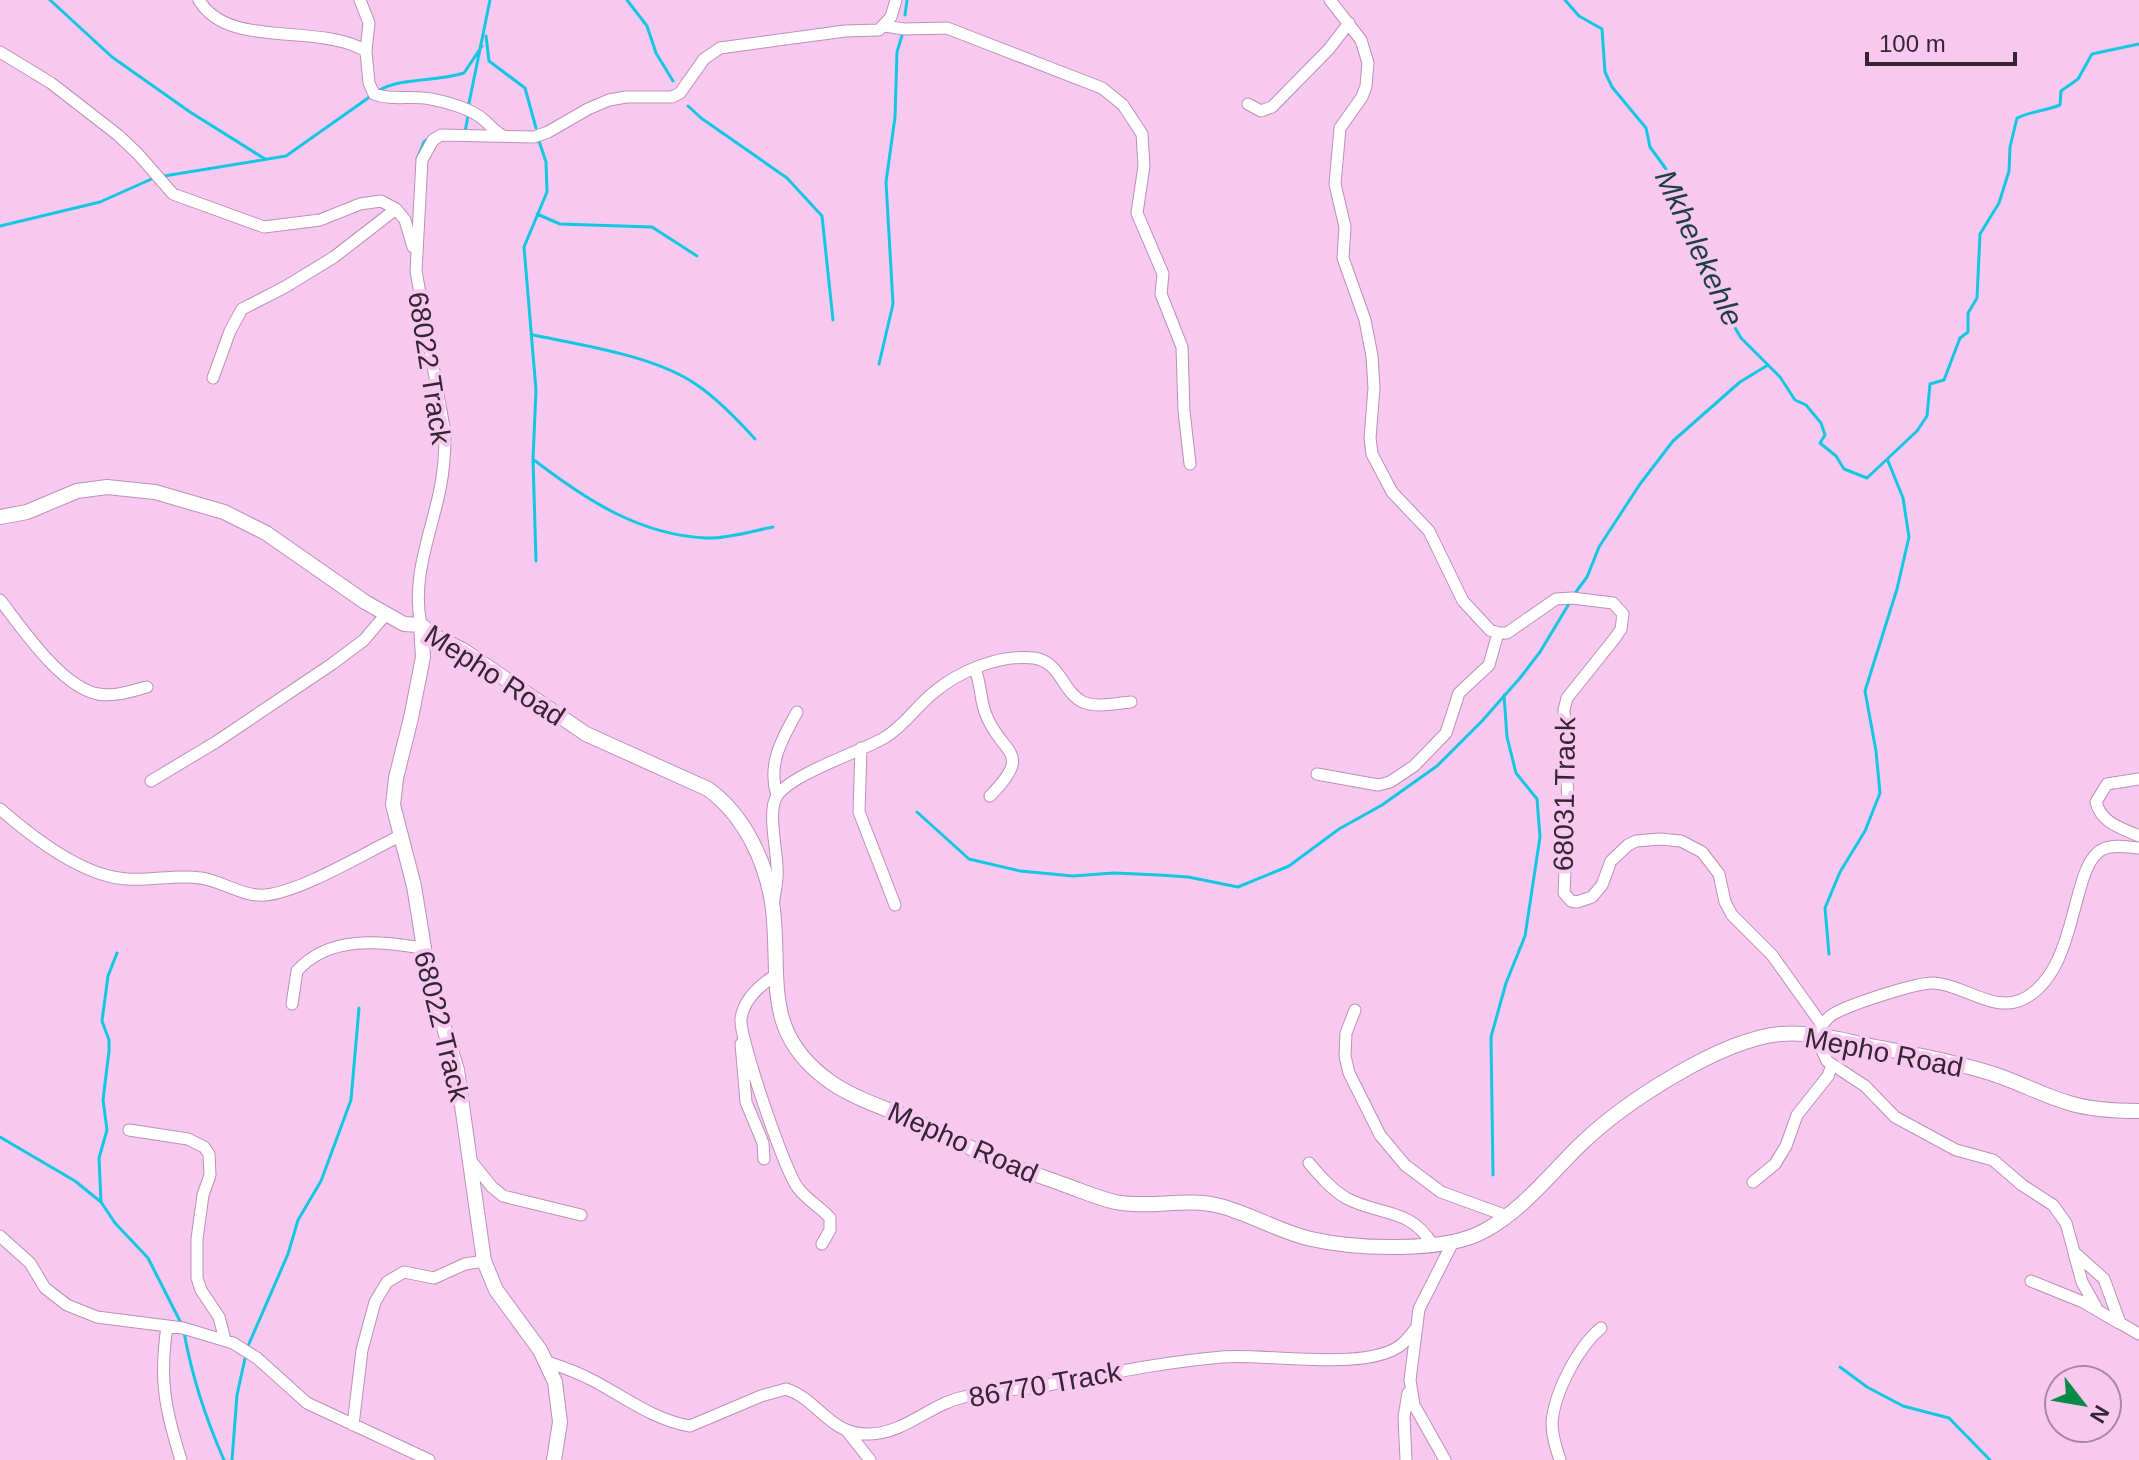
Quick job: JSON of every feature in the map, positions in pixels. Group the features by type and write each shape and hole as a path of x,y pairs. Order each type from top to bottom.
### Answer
{"street":[{"path":"199,0 210,15 231,27 341,39 366,51"},
{"path":"360,0 369,23 366,51 369,83 374,94 441,102 484,120 492,130 503,136"},
{"path":"885,26 896,0"},
{"path":"1317,774 1378,785 1390,782 1414,766 1441,741 1450,724 1459,693 1489,665 1498,633 1483,624 1463,601 1429,531 1392,492 1372,454 1372,356 1365,320 1343,258 1345,227 1335,184 1338,136 1343,122 1362,97 1368,76 1366,52 1349,23 1330,0"},
{"path":"1248,104 1261,111 1272,107 1322,57 1349,23"},
{"name":"68022 Track","path":"554,1460 560,1408 555,1382 547,1362 503,1302 484,1261 457,1070 436,1005 422,948 414,886 394,814 394,792 420,675 423,645 418,585 445,460 445,433 420,304 415,255 422,160 426,148 441,135 534,137 609,100 672,97 680,93 704,59 720,48 845,31 872,31 885,26 947,28 1088,82 1112,94 1142,134 1144,166 1137,213 1163,274 1161,294 1182,347 1190,464"},
{"path":"0,52 80,104 138,154 164,186 185,199 264,227 320,220 372,200 381,201 396,209 405,220 415,255"},
{"path":"213,378 230,331 247,304 277,291 334,257 396,209"},
{"name":"Mepho Road","path":"0,517 27,512 77,491 107,487 155,492 246,522 340,587 404,624 421,625 479,660 586,734 695,782 724,801 740,818 754,849 770,890 773,908 774,976 780,1014 797,1048 814,1068 857,1097 984,1154 1097,1197 1135,1204 1199,1203 1222,1206 1310,1239 1343,1244 1415,1246 1453,1242 1480,1233 1507,1216 1616,1114 1668,1079 1729,1049 1758,1039 1821,1030 1989,1072 2071,1104 2139,1111"},
{"name":"68031 Track","path":"1498,633 1507,633 1556,599 1613,603 1623,614 1621,629 1567,698 1564,710 1567,812 1563,889 1567,898 1582,902 1597,892 1611,861 1628,845 1660,839 1692,846 1711,862 1719,874 1725,902 1732,915 1772,955 1821,1030 1823,1055 1832,1065"},
{"path":"0,600 36,648 87,691 114,695 147,687"},
{"path":"151,781 216,742 332,664 364,640 386,614"},
{"path":"777,796 795,781 880,741 896,730 934,692 975,669 1004,659 1034,658 1051,665 1076,697 1084,702 1093,705 1131,702"},
{"path":"975,669 981,684 984,711 1013,764 1007,778 990,796"},
{"path":"773,908 777,879 774,758 797,712"},
{"path":"861,748 859,812 895,905"},
{"path":"2139,779 2107,784 2096,802 2098,813 2108,822 2139,836"},
{"path":"0,809 38,840 104,874 130,880 201,878 258,895 277,893 297,885 400,836"},
{"path":"1821,1030 1834,1013 1925,983 1949,986 2002,1004 2023,999 2044,984 2059,960 2083,876 2095,855 2107,847 2139,848"},
{"path":"292,1004 297,971 332,949 368,941 422,948"},
{"path":"764,1159 763,1143 746,1102 741,1028 743,1009 774,976"},
{"path":"1355,1010 1346,1033 1345,1056 1349,1073 1380,1135 1405,1165 1441,1192 1507,1216"},
{"path":"741,1028 768,1121 790,1175 806,1197 830,1218 830,1230 822,1244"},
{"path":"1753,1182 1775,1164 1786,1146 1797,1115 1828,1076 1832,1065 1865,1086 1895,1117 1956,1150 1993,1160 2022,1185 2053,1205 2066,1223 2082,1282 2098,1310"},
{"path":"129,1130 188,1139 204,1147 209,1154 210,1175 199,1222 197,1278 201,1290 219,1317 225,1340"},
{"path":"471,1161 503,1196 581,1215"},
{"path":"1309,1163 1330,1187 1344,1197 1407,1218 1424,1231 1432,1244"},
{"path":"0,1236 30,1263 45,1288 67,1305 97,1317 192,1330 225,1340 257,1358 307,1403 429,1460"},
{"path":"1406,1460 1404,1417 1417,1327 1424,1295 1453,1242"},
{"path":"2074,1252 2104,1279 2120,1323"},
{"path":"353,1425 362,1350 375,1302 383,1286 404,1272 434,1278 465,1264 484,1261"},
{"path":"2031,1281 2061,1291 2139,1334"},
{"path":"167,1327 162,1381 181,1460"},
{"name":"86770 Track","path":"847,1430 884,1432 899,1428 963,1397 1119,1371 1240,1356 1363,1359 1392,1350 1417,1327"},
{"path":"1560,1460 1552,1420 1573,1361 1581,1347 1601,1328"},
{"path":"547,1362 580,1374 659,1418 690,1426 761,1396 786,1389 801,1396 822,1415 847,1430 870,1460"},
{"path":"1410,1380 1418,1414 1445,1460"}],"waterway":[{"path":"50,0 112,57 190,112 265,159"},
{"path":"468,108 490,0"},
{"path":"627,0 647,26 656,53 673,81"},
{"path":"905,15 907,0"},
{"name":"Mkhelekehle","path":"1565,0 1579,16 1602,29 1605,72 1612,87 1646,128 1650,147 1666,169 1689,241 1741,338 1780,377 1795,400 1806,405 1821,423 1825,435 1820,443 1836,456 1844,469 1867,478 1917,431 1927,416 1930,384 1944,380 1960,338 1968,332 1968,313 1977,298 1980,234 1999,203 2009,171 2010,147 2017,118 2060,105 2061,91 2078,79 2092,54 2139,44"},
{"path":"879,364 893,304 886,182 895,117 897,52 903,32"},
{"path":"486,36 489,61 525,88 536,128"},
{"path":"378,91 397,84 464,73 482,46"},
{"path":"164,176 286,156 371,96"},
{"path":"688,106 787,178 822,216 833,320"},
{"path":"465,132 468,116"},
{"path":"417,159 428,139"},
{"path":"536,561 533,459 536,390 524,247 547,192 546,162 539,141"},
{"path":"0,226 100,202 156,177"},
{"path":"537,214 560,224 652,227 697,256"},
{"path":"533,335 618,353 661,366 713,397 755,439"},
{"path":"1573,596 1587,577 1599,547 1640,484 1673,441 1740,382 1768,365"},
{"path":"534,460 593,501 658,530 714,538 773,527"},
{"path":"1829,954 1825,908 1840,872 1865,831 1880,793 1865,691 1897,589 1909,537 1903,498 1888,461"},
{"path":"917,812 969,859 1020,871 1073,876 1114,873 1188,877 1238,887 1289,866 1339,829 1382,805 1437,766 1520,678 1540,652 1570,602"},
{"path":"1493,1175 1491,1037 1506,983 1525,936 1540,837 1537,799 1516,773 1507,737 1504,695"},
{"path":"101,1202 99,1158 107,1130 103,1100 109,1051 109,1040 102,1021 108,976 117,953"},
{"path":"248,1346 288,1254 298,1220 321,1181 351,1100 359,1008"},
{"path":"0,1137 75,1181 101,1202 115,1223 148,1258 182,1325"},
{"path":"184,1332 200,1397 224,1460"},
{"path":"232,1460 237,1395 246,1354"},
{"path":"1840,1367 1867,1387 1903,1406 1949,1418 1990,1460"}]}
